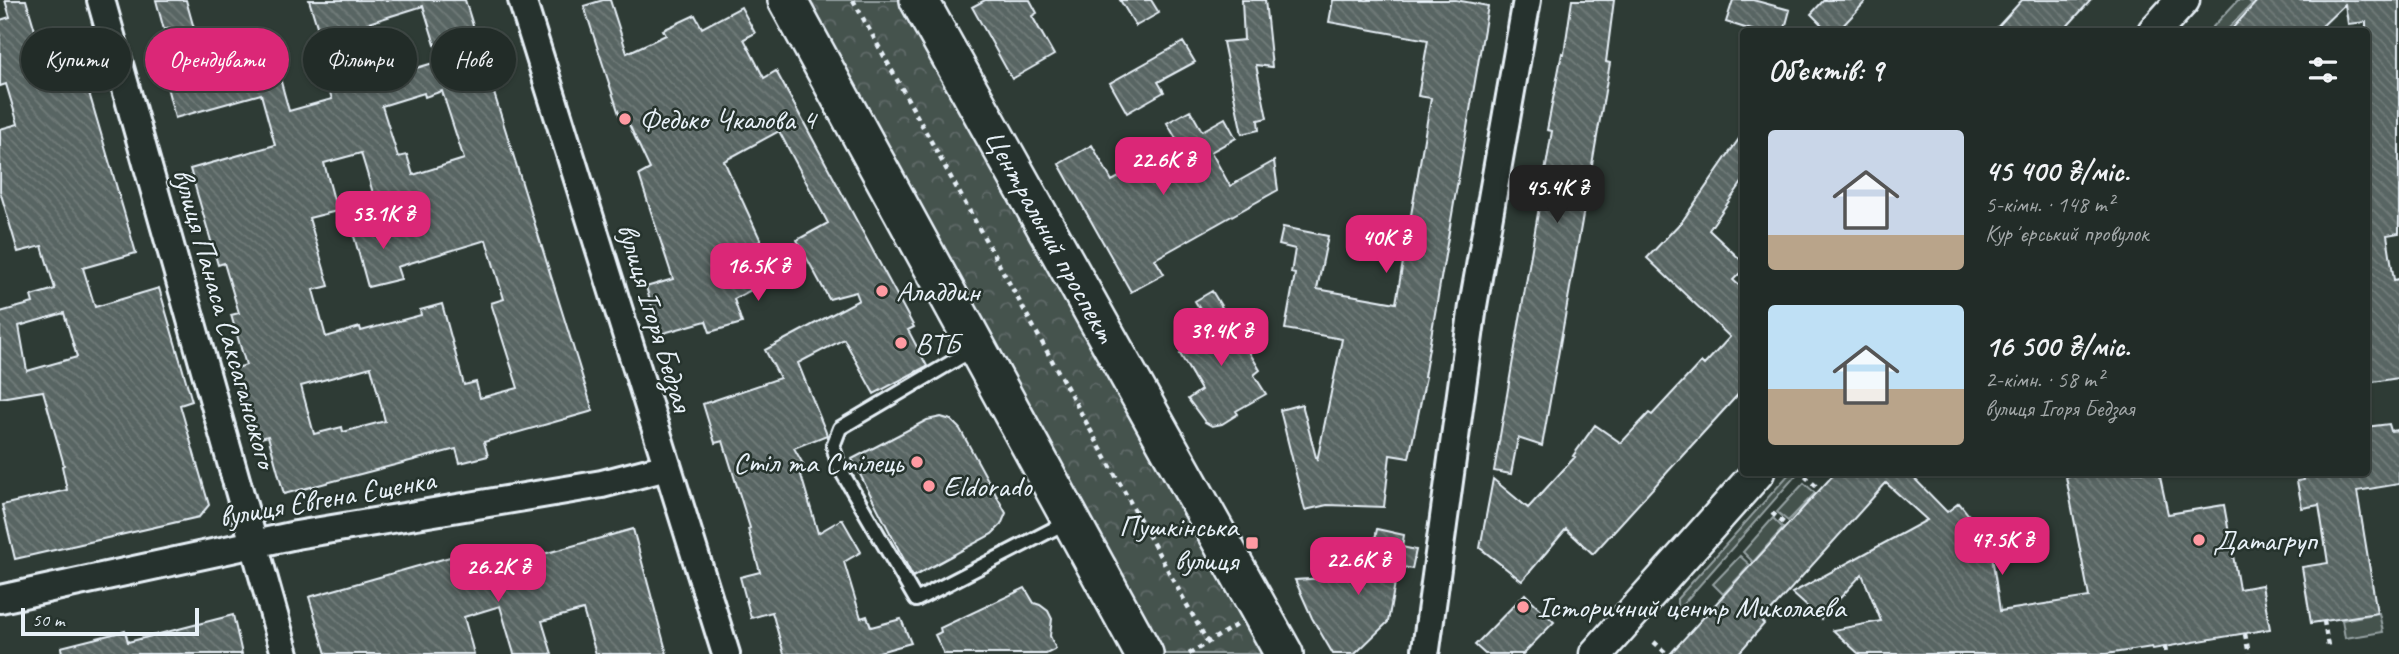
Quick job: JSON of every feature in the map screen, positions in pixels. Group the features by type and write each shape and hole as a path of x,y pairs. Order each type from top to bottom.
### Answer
{"main road":[{"path":"787,0 1144,654"},
{"name":"Центральний проспект","path":"919,0 1284,654"}],"street":[{"name":"вулиця Панаса Саксаганського","path":"102,0 285,654"},
{"name":"вулиця Ігоря Бедзая","path":"522,0 726,654"},
{"path":"1426,649 1473,306 1527,0"},
{"path":"2158,28 2183,0"},
{"name":"вулиця Євгена Єщенка","path":"0,599 253,543 602,484 667,467"},
{"path":"1596,654 1754,476"}],"lane":[{"path":"976,348 840,428 833,446 839,467 916,600 1070,520"}],"path":[{"path":"853,0 1208,643"},
{"path":"1805,476 1820,490"},
{"path":"1772,513 1787,526"},
{"path":"2324,621 2328,646"},
{"path":"1189,654 1238,624"},
{"path":"2245,634 2249,654"},
{"path":"1654,642 1667,654"},
{"path":"2165,647 2166,654"}],"green space":[{"path":"806,0 901,0 1267,654 1162,654"},
{"path":"2238,0 2248,0 2252,4 2229,28 2212,28"},
{"path":"1787,476 1795,476 1677,611 1677,599"},
{"path":"1804,483 1815,493 1788,521 1777,512"},
{"path":"1773,518 1783,528 1753,562 1743,552"},
{"path":"1740,556 1750,565 1723,594 1713,584"},
{"path":"2379,613 2383,632 2345,638 2342,620"}],"building":[{"path":"5,0 26,0 34,28 21,28 21,91 88,91 136,253 83,268 95,307 159,288 192,401 180,405 209,505 199,517 15,559 2,505 67,490 62,466 64,465 43,391 0,398 0,312 33,303 31,296 55,289 42,246 18,252 0,191 0,129 18,124 6,84 0,86 0,20 10,17","holes":["64,313 77,357 27,371 19,326"]},
{"path":"156,0 186,0 194,28 163,28"},
{"path":"309,0 465,0 474,28 431,28 431,32 423,6 360,28 318,28"},
{"path":"610,0 627,53 666,35 663,30 695,15 702,28 741,7 755,33 744,39 764,78 776,71 914,327 908,330 927,366 874,394 844,339 798,363 827,435 794,448 803,464 798,465 818,533 842,519 861,552 844,562 861,618 867,616 871,627 901,619 911,643 872,654 784,654 772,612 751,618 740,577 760,572 748,529 750,528 723,441 715,443 703,404 780,378 765,350 859,300 856,292 829,299 797,240 828,223 779,131 724,161 761,241 740,250 753,289 734,299 742,323 710,332 706,321 660,334 646,287 673,279 639,175 650,169 625,116 620,117 584,6"},
{"path":"985,0 1030,0 1037,13 1032,16 1054,55 1012,79 972,7"},
{"path":"1120,0 1151,0 1159,13 1136,26"},
{"path":"1242,0 1265,0 1272,67 1256,65 1267,118 1258,120 1259,130 1242,134 1223,42 1244,40"},
{"path":"1333,0 1456,0 1488,6 1426,377 1409,458 1390,455 1384,507 1327,505 1305,510 1280,410 1302,404 1317,461 1342,339 1285,329 1295,274 1291,273 1295,249 1279,245 1283,227 1328,236 1317,289 1396,303 1431,98 1418,96 1428,40 1329,22"},
{"path":"1572,0 1614,0 1606,62 1610,63 1542,446 1518,438 1511,474 1494,471 1552,131 1547,130 1562,53 1564,54"},
{"path":"1733,0 1753,0 1790,10 1785,28 1745,28 1726,22"},
{"path":"1824,0 1867,0 1841,28 1825,28 1811,14"},
{"path":"2022,0 2091,0 2066,28 1997,28"},
{"path":"2258,0 2399,0 2399,233 2387,235 2394,280 2399,279 2399,378 2370,382 2370,28 2366,28 2366,22 2348,24 2345,4 2320,28 2233,28"},
{"path":"1183,42 1195,62 1158,82 1164,92 1127,113 1110,83"},
{"path":"431,64 431,91 442,91 493,91 593,411 484,442 488,456 460,463 456,449 284,494 268,436 254,440 234,369 246,365 231,315 239,313 224,263 218,265 190,169 275,145 261,94 175,118 168,91 284,91 289,111 332,99 330,91 417,91 417,68","holes":["442,91 464,159 413,175 407,155 398,157 382,106 424,93 425,97","361,153 373,193 344,200 368,287 401,279 397,267 486,240 504,299 491,303 518,388 480,398 476,382 464,385 442,304 420,310 421,315 326,337 313,290 329,286 309,218 337,211 324,163","371,367 385,421 343,432 342,427 314,434 301,386"]},
{"path":"1190,110 1202,131 1225,118 1236,138 1211,152 1230,186 1274,161 1278,190 1155,259 1164,274 1131,292 1059,164 1092,145 1112,181 1179,144 1167,123"},
{"path":"1740,137 1740,185 1709,230 1740,259 1740,273 1733,280 1740,286 1740,392 1593,554 1566,529 1522,581 1480,548 1493,479 1528,508 1575,457 1573,456 1595,425 1621,443 1649,413 1652,415 1701,362 1704,365 1730,337 1647,258 1683,220"},
{"path":"1212,291 1260,370 1254,375 1266,394 1236,411 1238,414 1222,424 1212,426 1205,422 1188,399 1201,390 1180,354 1215,334 1195,301"},
{"name":"Eldorado","path":"941,417 951,420 960,429 1006,513 1001,525 992,534 913,577 852,459 927,420"},
{"path":"2389,424 2391,431 2399,430 2399,484 2357,491 2377,613 2311,623 2302,567 2328,563 2319,505 2302,508 2297,481 2304,480 2303,476 2370,476 2370,426"},
{"path":"1832,476 1912,476 1947,512 1959,503 1990,542 2000,611 2089,597 2066,477 2160,476 2168,514 2224,505 2239,589 2262,585 2270,629 2153,649 2106,654 1859,654 1833,630 1881,621 1862,574 1821,619 1792,593 1927,520 1886,483 1769,613 1762,622 1764,624 1738,654 1670,654"},
{"path":"633,529 667,654 596,654 583,610 542,621 552,654 514,654 500,606 464,617 474,654 326,654 309,597 457,555 464,581 505,570 504,565"},
{"path":"1377,529 1404,535 1402,547 1416,550 1412,569 1398,566 1388,622 1355,654 1333,654 1312,618 1295,580 1357,576 1367,578"},
{"path":"1025,588 1034,603 1048,611 1052,619 1050,636 1056,649 1046,654 944,654 935,635 941,632 940,628"},
{"path":"1525,594 1554,622 1523,654 1485,654 1475,645"},
{"path":"233,615 242,654 62,654 61,647 125,631 128,642"}],"place":[{"name":"Федько Чкалова 4","path":"625,119"},
{"name":"Аладдин","path":"882,291"},
{"name":"ВТБ","path":"901,343"},
{"name":"Стіл та Стілець","path":"917,462"},
{"name":"Eldorado","path":"929,486"},
{"name":"Датагруп","path":"2199,540"},
{"name":"Пушкінська вулиця","path":"1252,543"},
{"name":"Історичний центр Миколаєва","path":"1523,607"}]}
